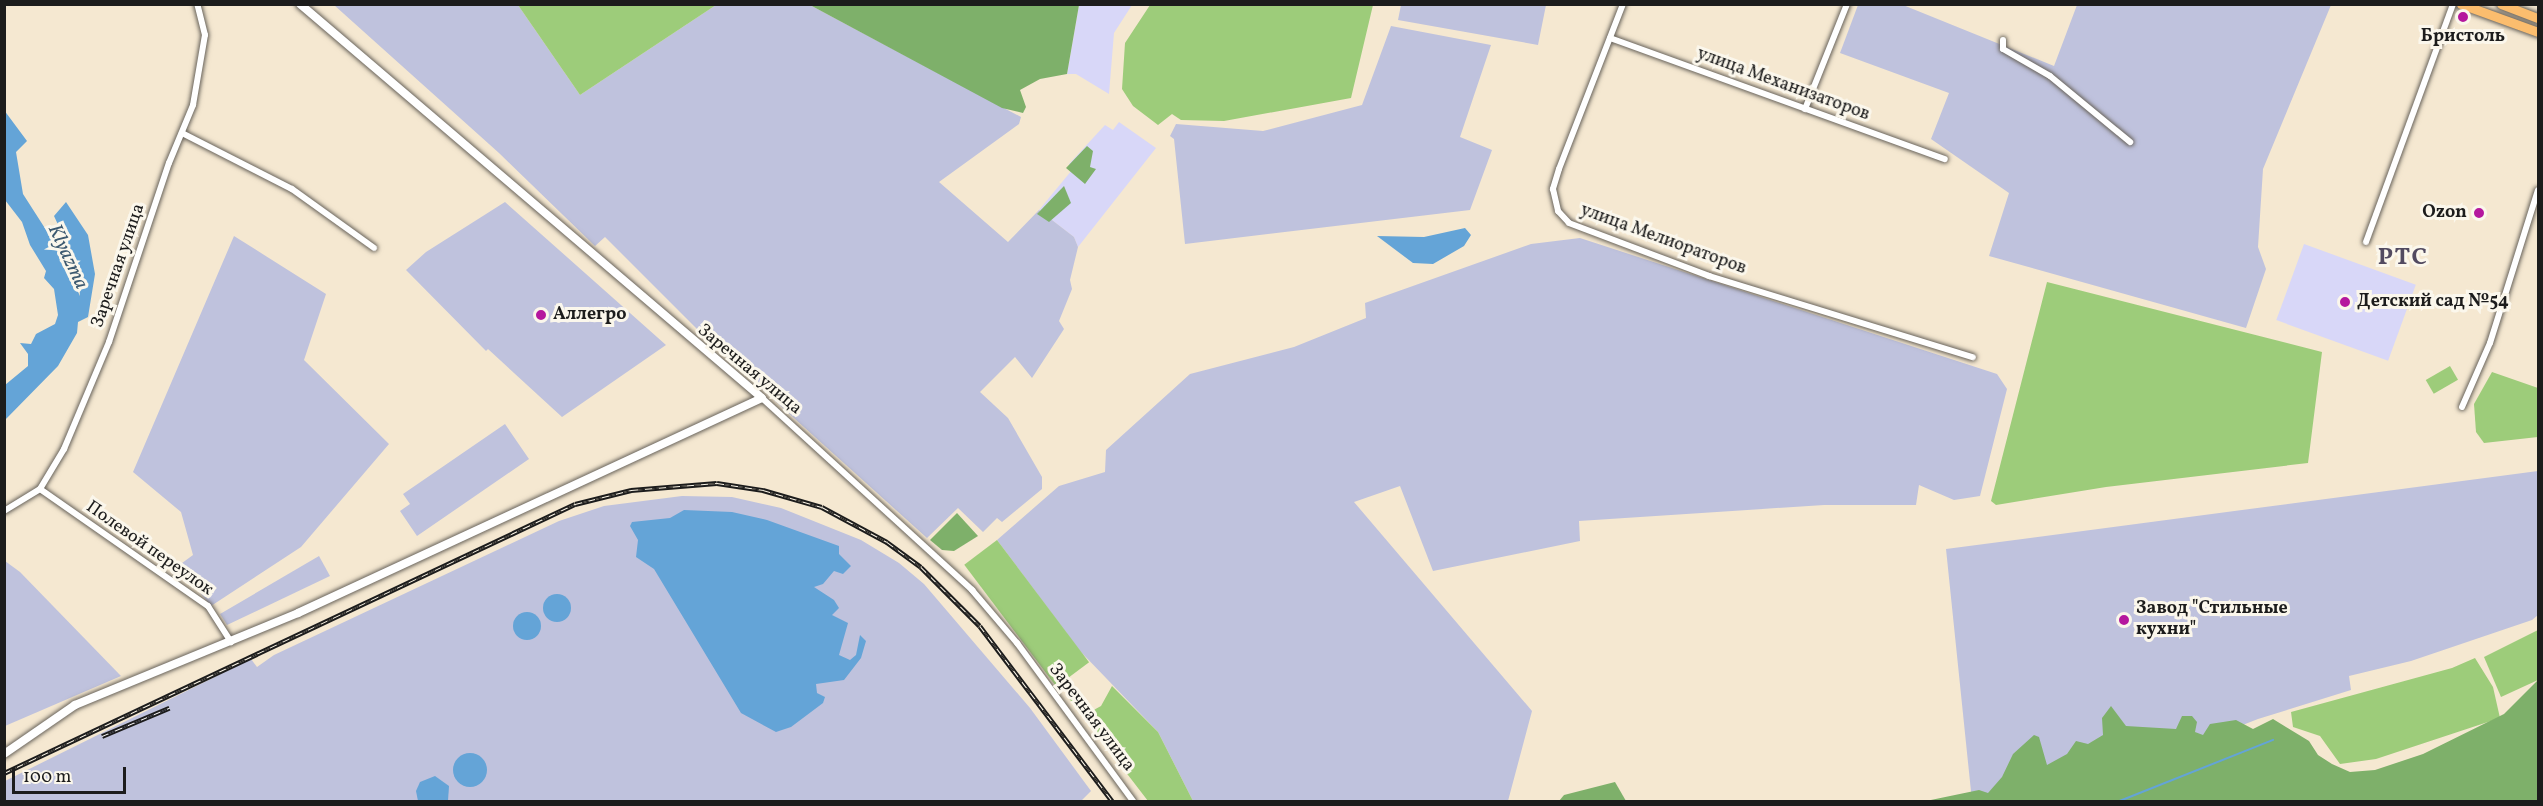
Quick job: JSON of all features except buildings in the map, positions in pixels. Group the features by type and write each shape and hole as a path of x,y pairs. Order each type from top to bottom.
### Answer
{"main road":[{"path":"2461,4 2538,32"},
{"path":"2501,4 2538,18"}],"street":[{"name":"Заречная улица","path":"4,511 40,489 64,449 109,342 193,105 205,48 197,4"},
{"name":"Заречная улица","path":"300,4 762,398 972,590 1017,643 1134,801"},
{"name":"улица Мелиораторов","path":"1623,4 1553,189 1558,211 1569,223 1709,276 1973,357"},
{"path":"1805,109 1847,4"},
{"path":"2367,242 2453,4"},
{"name":"улица Механизаторов","path":"1610,38 1946,159"},
{"path":"2002,40 2003,49 2050,76 2130,142"},
{"path":"182,133 292,189 374,248"},
{"path":"2462,407 2490,343 2538,190"},
{"path":"4,754 75,705 231,642 762,398"},
{"name":"Полевой переулок","path":"40,489 208,606 231,642"}],"shaded area":[{"path":"1401,4 1546,5 1538,45 1398,20"},
{"path":"334,5 518,5 580,95 716,5 810,5 1021,117 1019,124 939,182 1008,242 1039,210 1074,237 1078,247 1070,280 1072,289 1059,321 1064,329 1032,378 1015,357 980,392 1008,418 1042,477 1042,489 1002,522 997,518 983,532 958,508 927,538 713,345 605,237 595,246 499,153"},
{"path":"1079,5 1132,5 1114,33 1109,94 1076,74 1067,74"},
{"path":"1858,5 1903,5 2054,66 2077,5 2331,5 2263,169 2258,247 2266,269 2246,328 1989,256 2009,193 1931,139 1949,93 1840,53"},
{"path":"1391,26 1491,45 1460,137 1492,150 1470,210 1185,244 1174,139 1170,136 1176,124 1263,131 1362,105"},
{"path":"1119,122 1156,148 1078,247 1074,237 1039,210 1072,170 1069,164 1105,125 1113,130"},
{"name":"Аллегро","path":"505,202 666,345 562,417 488,349 486,351 406,270 426,252"},
{"path":"234,236 326,294 304,360 389,444 301,547 211,606 178,566 193,555 181,512 133,472"},
{"path":"1580,238 1997,374 2007,389 1980,496 1954,500 1919,485 1916,505 1824,505 1579,521 1580,541 1433,571 1400,486 1354,502 1532,711 1508,801 1193,801 1158,732 1080,651 997,540 1059,486 1105,472 1106,450 1190,374 1294,347 1366,318 1365,303 1531,244"},
{"name":"Детский сад №54","path":"2304,244 2416,285 2388,361 2276,320"},
{"path":"505,424 529,459 417,536 400,511 410,504 403,494"},
{"path":"2538,471 2538,615 2532,620 2411,661 2349,676 2351,690 2258,719 2048,801 1972,801 1946,549"},
{"path":"682,496 732,497 781,508 861,540 899,563 924,584 1030,708 1091,791 1080,802 5,802 5,781 251,659 257,667 274,655 559,521 604,506"},
{"path":"319,556 330,576 227,625 220,614"},
{"path":"5,561 20,572 121,676 5,726"}],"green space":[{"path":"518,5 716,5 580,95"},
{"path":"810,5 1079,5 1067,74 1040,79 1020,90 1026,107 1023,113 1002,108"},
{"path":"1150,5 1373,5 1351,98 1224,121 1181,120 1172,114 1158,125 1133,106 1122,89 1125,43"},
{"path":"1087,146 1093,151 1090,167 1096,169 1085,184 1066,168"},
{"path":"1064,186 1071,203 1049,222 1037,214"},
{"path":"2047,282 2322,352 2308,463 2106,487 1996,505 1991,501"},
{"path":"2450,366 2458,380 2434,394 2426,380"},
{"path":"2492,372 2538,388 2538,437 2484,443 2476,432 2474,404"},
{"path":"957,513 978,536 954,551 942,550 930,540"},
{"path":"997,540 1089,662 1056,687 964,565"},
{"path":"2538,630 2538,680 2501,697 2484,657"},
{"path":"2475,658 2493,687 2500,718 2376,759 2340,764 2320,736 2293,727 2291,712 2452,668"},
{"path":"2538,680 2538,801 1926,801 1979,790 1988,793 2002,777 2013,754 2034,735 2039,737 2047,765 2067,754 2076,741 2088,744 2103,735 2102,718 2111,706 2126,726 2176,729 2182,716 2192,716 2197,722 2195,732 2203,735 2210,724 2236,720 2253,729 2273,719 2309,741 2318,755 2350,772 2375,770 2423,754 2504,714"},
{"path":"1112,686 1158,732 1193,801 1148,801 1068,697 1090,712 1101,706"},
{"path":"1615,782 1626,801 1559,801 1564,795"}],"water":[{"path":"4,110 27,141 16,152 23,194 57,247 80,296 78,268 54,216 66,202 88,235 95,274 88,317 78,322 77,333 58,366 5,420 5,385 28,366 28,354 20,343 31,344 36,334 55,324 58,315 54,289 44,278 46,271 30,245 22,222 5,200"},
{"path":"1465,228 1471,235 1464,246 1433,264 1413,263 1377,236 1424,237"},
{"path":"684,510 732,512 767,520 839,546 839,554 851,566 843,574 834,571 823,584 814,587 834,600 839,608 832,615 848,623 839,655 850,660 856,655 860,635 866,641 861,658 844,680 816,684 817,693 825,697 823,703 791,727 776,732 741,713 654,569 636,557 638,540 630,526 632,522 670,518"},
{"path":"557,594 567,598 571,608 567,618 557,622 547,618 543,608 547,598"},
{"path":"527,612 537,616 541,626 537,636 527,640 517,636 513,626 517,616"},
{"path":"470,753 482,758 487,770 482,782 470,787 458,782 453,770 458,758"},
{"path":"435,776 449,786 448,801 418,801 416,791 420,782"}],"waterway":[{"path":"2117,802 2273,740"}],"railway":[{"path":"4,773 575,504 631,490 717,483 763,490 822,507 887,542 921,567 980,626 1113,802"},
{"path":"102,736 169,708"}],"place":[{"name":"Бристоль","path":"2463,17"},
{"name":"Ozon","path":"2479,213"},
{"name":"Детский сад №54","path":"2345,302"},
{"name":"Аллегро","path":"541,315"},
{"name":"Завод \"Стильные кухни\"","path":"2124,620"}],"district":[{"name":"РТС","path":"2403,259"}],"water label":[{"name":"Klyazma","path":"67,257"}]}
